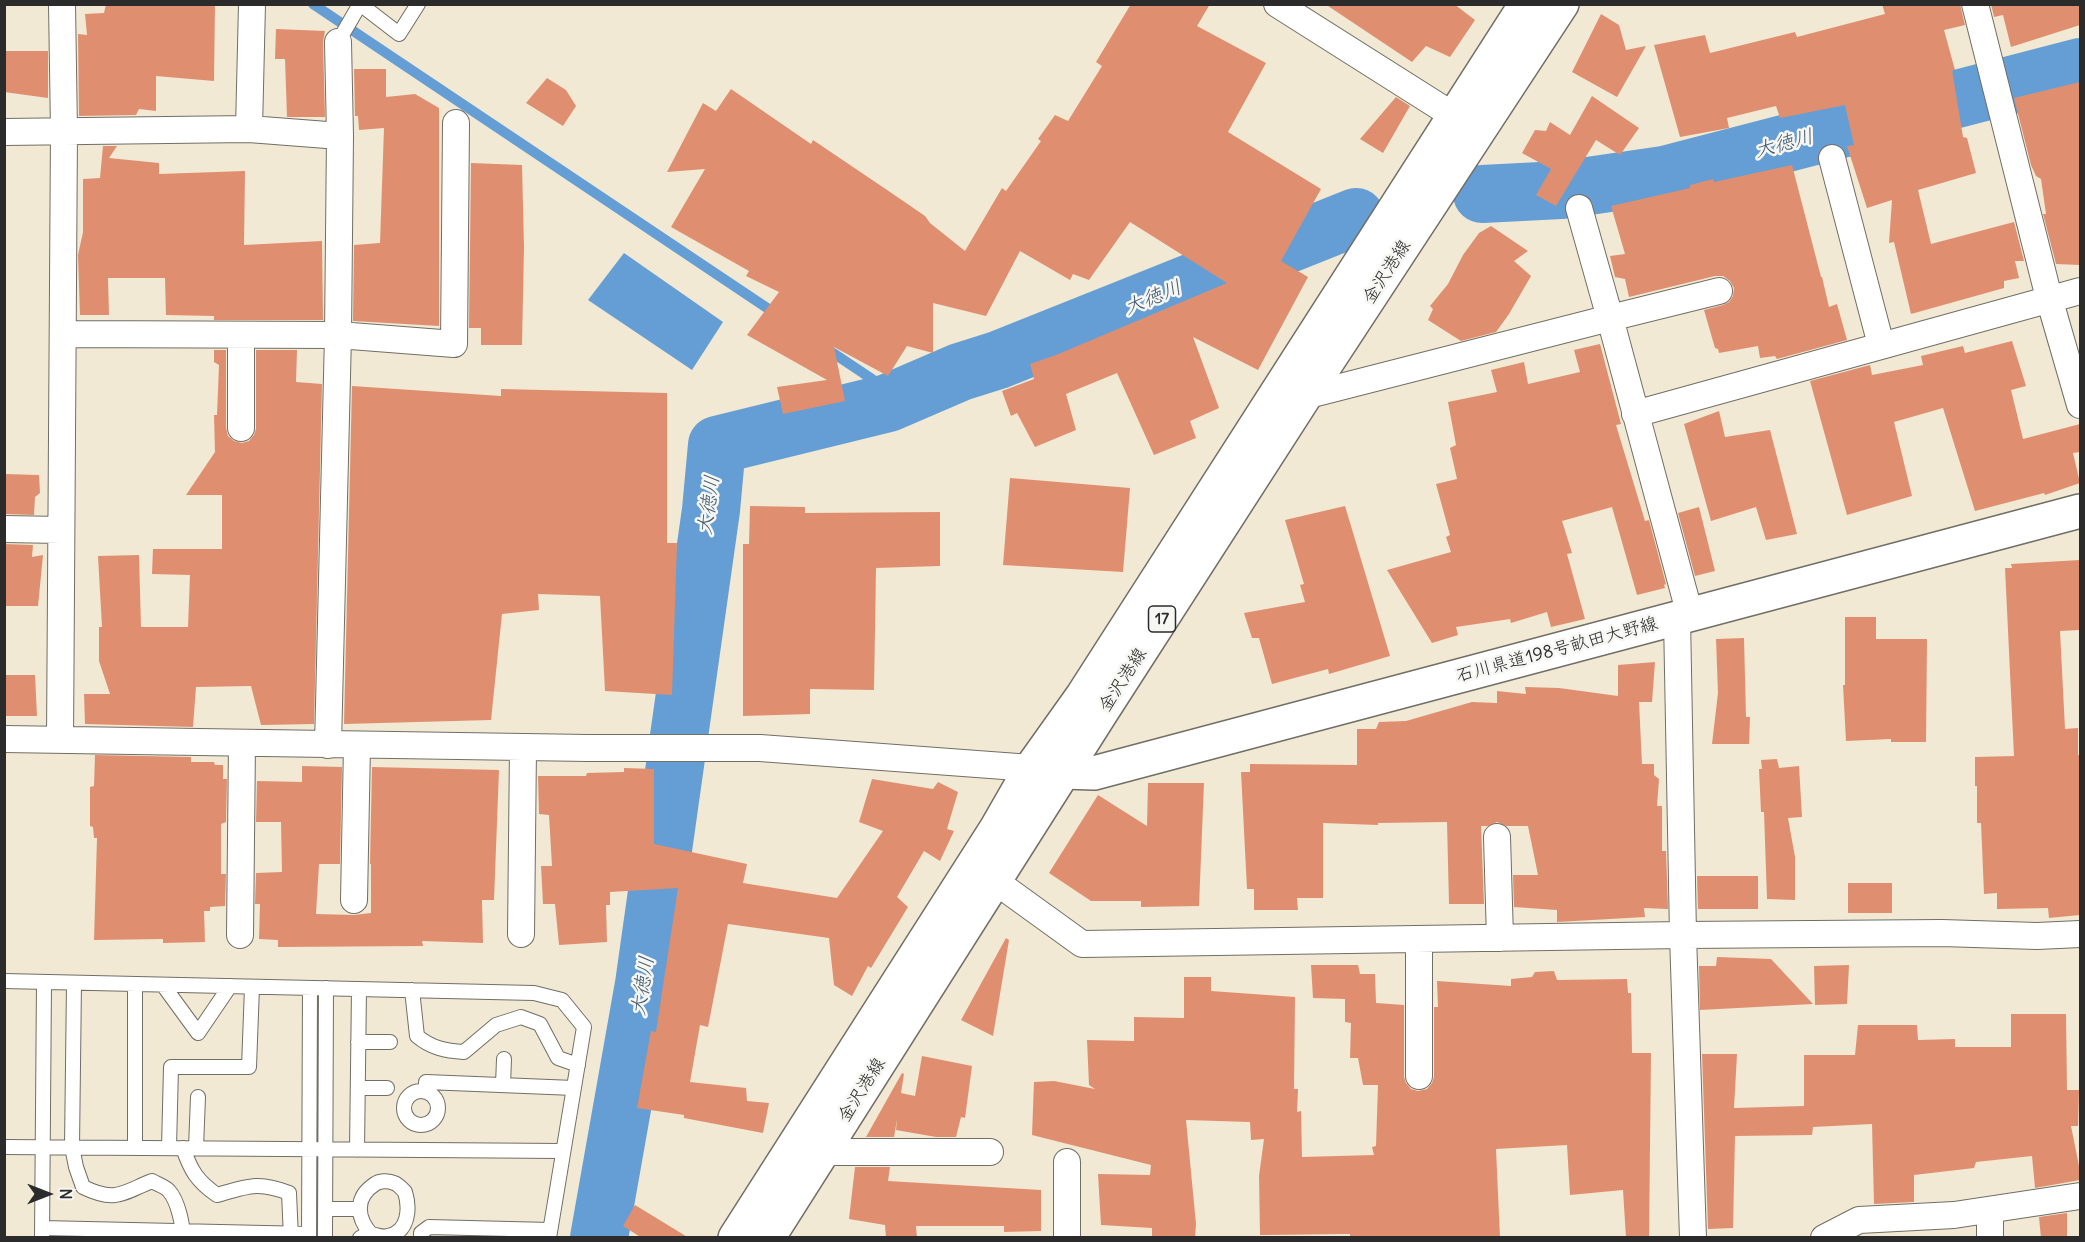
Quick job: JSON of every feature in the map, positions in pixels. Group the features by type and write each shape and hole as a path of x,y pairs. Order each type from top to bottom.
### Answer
{"main road":[{"name":"金沢港線","path":"735,1238 810,1144 984,873 1064,772 1294,389 1454,116 1526,4"},
{"name":"金沢港線","path":"984,873 1031,768 1562,4"},
{"name":"石川県道198号畝田大野線","path":"1031,768 1094,773 2080,511"},
{"name":"金沢港線","path":"768,1238 810,1144"}],"street":[{"path":"60,740 64,131 62,4"},
{"path":"249,129 252,4"},
{"path":"1277,4 1454,116"},
{"path":"1975,4 2049,298 2080,405"},
{"path":"328,744 338,335 340,136 338,42"},
{"path":"63,334 338,335 454,344 456,123"},
{"path":"4,132 249,129 340,136"},
{"path":"1832,158 1881,345"},
{"path":"1579,208 1635,414 1684,616 1683,935 1693,1238"},
{"path":"1294,389 1610,318 1719,291"},
{"path":"1635,414 2080,291"},
{"path":"241,335 241,428"},
{"path":"4,529 62,530"},
{"path":"4,739 523,747 760,748 1031,768"},
{"path":"240,935 242,743"},
{"path":"354,900 357,745"},
{"path":"521,934 523,747"},
{"path":"1497,837 1500,938"},
{"path":"984,873 1082,944 1683,935 1942,933 2037,936 2080,934"},
{"path":"1419,940 1419,1076"},
{"path":"810,1144 990,1152"},
{"path":"1066,1238 1067,1162"},
{"path":"1824,1238 1859,1221 1954,1215 2080,1196"},
{"path":"1990,1210 1990,1238"}],"lane":[{"path":"338,42 359,6 399,34 418,4"},
{"path":"4,981 534,993 562,1000 584,1027 549,1234 425,1232 420,1218 409,1215"},
{"path":"44,982 42,1233 309,1236 310,988"},
{"path":"75,983 72,1147 83,1187 98,1194 121,1195 152,1181 169,1190 183,1234"},
{"path":"135,984 135,1148"},
{"path":"163,985 198,1033 230,986"},
{"path":"252,987 249,1067 171,1067 183,1148 189,1167 202,1185 218,1195 247,1186 271,1186 289,1193 291,1236"},
{"path":"325,1238 326,988"},
{"path":"357,1150 359,989"},
{"path":"412,990 417,1036 428,1045 449,1051 464,1052 496,1025 521,1017 540,1024 558,1058 578,1065"},
{"path":"358,1042 390,1042"},
{"path":"503,1085 504,1059"},
{"path":"426,1092 426,1082 574,1088"},
{"path":"358,1088 387,1088"},
{"path":"183,1148 198,1097"},
{"path":"4,1147 563,1151"},
{"path":"378,1181 393,1182 405,1192 409,1215 401,1227 385,1238 366,1236 359,1209 360,1198 378,1181"},
{"path":"325,1209 359,1209"}],"water":[{"path":"624,253 723,322 692,370 588,300"}],"building":[{"path":"106,4 215,4 214,81 156,76 156,111 139,109 136,115 79,116 78,34 87,35 85,14 104,13"},
{"path":"1131,4 1210,4 1197,26 1266,63 1228,132 1321,189 1281,261 1308,277 1258,370 1193,337 1219,408 1190,421 1196,438 1154,455 1117,373 1066,394 1076,430 1035,447 1017,413 1011,416 1002,391 1034,379 1030,364 1227,283 1130,222 1089,280 1073,274 1070,280 1020,251 986,316 933,303 933,353 907,346 888,376 834,347 845,401 783,414 777,387 827,380 747,335 779,292 746,276 749,271 671,227 705,169 667,172 703,103 716,111 731,89 811,144 813,140 925,216 930,223 965,251 1002,188 1006,191 1041,141 1038,139 1055,115 1068,121 1102,66 1096,62"},
{"path":"1325,4 1454,4 1475,20 1450,57 1426,46 1412,62"},
{"path":"1882,4 1960,4 1965,25 1944,30 1955,70 1952,70 1963,137 1967,138 1976,173 1918,190 1931,244 2014,222 2024,261 2015,261 2019,278 2004,281 2004,288 1911,314 1894,242 1889,243 1892,200 1867,208 1847,146 1854,145 1845,105 1780,118 1776,106 1727,118 1729,128 1680,137 1654,45 1705,35 1710,53 1795,32 1797,37 1885,14"},
{"path":"1991,4 2080,4 2080,25 2011,47 2003,15 1994,17"},
{"path":"1601,14 1619,25 1626,50 1646,46 1617,97 1572,72"},
{"path":"276,29 325,31 323,42 325,117 287,117 285,59 275,59"},
{"path":"4,51 48,51 48,98 4,92"},
{"path":"354,69 386,69 386,97 415,94 439,108 439,326 353,321 354,245 380,243 384,128 359,130 358,116 355,116"},
{"path":"547,78 566,90 576,106 563,126 526,103"},
{"path":"2080,82 2080,265 2056,264 2043,214 2046,214 2041,179 2036,176 2031,165 2014,98"},
{"path":"1592,96 1639,128 1620,155 1596,140 1556,206 1536,195 1551,169 1522,153 1535,130 1546,131 1550,122 1570,135"},
{"path":"1396,97 1410,106 1383,153 1360,139"},
{"path":"103,146 117,146 109,158 159,163 159,174 245,171 244,245 322,241 323,320 214,320 214,316 166,315 165,278 108,278 109,315 80,315 78,255 83,232 83,179 100,178"},
{"path":"471,163 522,165 524,247 522,345 481,345 481,328 469,328"},
{"path":"1792,165 1829,307 1837,304 1847,340 1777,359 1775,356 1760,358 1758,346 1719,353 1715,348 1704,310 1723,305 1733,296 1734,288 1723,276 1629,297 1625,279 1615,277 1610,256 1625,254 1611,206 1690,188 1690,185 1713,179 1714,182"},
{"path":"1491,226 1528,251 1514,261 1531,276 1496,332 1461,341 1428,320 1433,309 1430,306 1448,284 1463,255 1479,233"},
{"path":"2012,341 2026,386 2011,390 2023,439 2080,424 2080,452 2073,453 2080,483 2045,495 2044,493 1975,511 1943,408 1894,422 1912,496 1847,515 1810,381 1870,365 1872,375 1923,365 1921,356 1963,346 1965,353"},
{"path":"1600,344 1621,424 1616,425 1645,521 1649,520 1666,584 1665,588 1637,595 1612,507 1562,521 1572,553 1567,554 1585,619 1551,627 1547,612 1511,623 1510,619 1456,627 1458,635 1432,643 1387,570 1451,552 1446,537 1450,535 1436,484 1457,479 1450,448 1456,445 1448,402 1497,392 1491,370 1524,362 1528,384 1580,372 1574,350"},
{"path":"214,350 226,350 226,428 228,436 234,441 242,443 249,441 256,429 256,350 297,350 296,382 322,384 314,724 261,725 251,686 196,687 193,727 85,724 84,694 110,694 99,661 99,627 102,627 98,556 139,555 141,627 188,627 190,575 152,574 153,549 222,549 222,495 186,495 215,452 214,415 217,415 219,365 214,362"},
{"path":"352,386 501,396 501,389 667,393 667,543 677,543 672,695 605,691 600,596 538,594 539,610 502,614 491,720 344,724"},
{"path":"1719,411 1725,437 1770,430 1797,534 1766,540 1756,507 1711,521 1684,424"},
{"path":"4,474 39,475 40,493 35,497 34,515 4,514"},
{"path":"1010,478 1130,488 1123,572 1003,565"},
{"path":"750,506 805,507 805,513 940,512 940,566 876,568 874,690 810,689 810,714 743,716 743,544 749,544"},
{"path":"1345,506 1390,656 1329,674 1328,669 1272,684 1259,638 1252,638 1244,613 1305,602 1300,585 1304,584 1285,520"},
{"path":"1699,507 1715,571 1695,576 1678,513"},
{"path":"4,544 33,545 32,557 43,555 38,606 4,606"},
{"path":"2080,560 2080,630 2060,631 2065,729 2078,728 2078,755 2080,755 2080,915 2049,918 2048,908 1997,909 1997,893 1984,894 1981,823 1977,823 1975,757 2014,756 2005,568 2012,568 2011,564"},
{"path":"1845,617 1876,617 1876,639 1927,639 1926,742 1891,742 1891,739 1846,741 1843,685 1845,685"},
{"path":"1744,638 1746,717 1750,717 1749,744 1712,744 1718,693 1716,639"},
{"path":"1655,662 1652,702 1639,702 1642,764 1654,764 1654,775 1659,779 1657,806 1662,806 1662,851 1666,851 1668,909 1644,908 1645,917 1557,922 1557,910 1514,907 1513,875 1538,875 1528,826 1506,826 1497,822 1481,826 1484,904 1449,904 1447,822 1378,823 1378,825 1323,823 1323,898 1297,898 1298,910 1254,910 1254,889 1247,889 1241,772 1250,772 1250,764 1357,765 1357,729 1376,729 1379,722 1406,721 1472,702 1497,703 1497,691 1526,694 1525,687 1559,688 1618,696 1618,665"},
{"path":"4,675 35,675 37,716 4,716"},
{"path":"95,755 191,757 191,762 214,762 215,765 223,765 223,779 227,779 226,822 221,824 221,874 226,874 225,906 210,907 210,911 204,911 205,942 163,943 163,939 94,940 97,838 94,838 93,827 90,826 90,787 94,786"},
{"path":"1777,759 1779,768 1799,766 1802,817 1788,818 1795,857 1795,900 1767,899 1764,812 1761,812 1759,769 1762,769 1761,760"},
{"path":"302,766 342,767 340,864 319,864 316,914 354,915 371,913 372,767 499,770 494,900 482,900 483,943 422,941 423,946 278,947 278,940 259,939 260,904 255,904 256,873 282,872 281,822 256,822 257,781 302,782"},
{"path":"624,768 654,769 654,844 747,864 743,883 837,898 883,831 859,822 872,779 933,789 938,782 958,792 947,829 954,831 940,861 924,851 897,897 908,907 871,968 868,966 852,996 834,985 829,938 728,924 708,1027 700,1025 690,1082 746,1088 747,1101 769,1103 763,1133 684,1118 684,1115 637,1108 651,1031 656,1032 678,888 610,892 610,905 606,905 607,942 559,945 555,904 543,904 541,866 552,866 549,815 539,814 538,776 586,776 587,773 624,772"},
{"path":"1148,783 1204,783 1199,906 1141,907 1141,901 1091,901 1049,873 1098,795 1147,826"},
{"path":"1697,876 1758,876 1758,909 1698,909"},
{"path":"1848,883 1892,883 1892,913 1848,913"},
{"path":"1006,938 1009,940 993,1036 961,1020"},
{"path":"1717,957 1771,959 1813,1004 1700,1010 1699,966 1716,966"},
{"path":"1311,965 1358,965 1360,974 1375,974 1376,1003 1404,1005 1404,1077 1411,1089 1418,1091 1427,1089 1434,1077 1434,1007 1438,1007 1437,981 1511,986 1511,979 1532,977 1535,972 1554,971 1557,980 1627,979 1628,993 1631,993 1632,1053 1651,1053 1649,1238 1626,1238 1623,1190 1570,1195 1567,1145 1496,1149 1500,1238 1350,1238 1350,1234 1260,1235 1259,1176 1264,1139 1251,1140 1250,1122 1186,1120 1196,1224 1195,1238 1152,1238 1152,1228 1101,1225 1098,1174 1150,1175 1151,1165 1032,1135 1034,1082 1054,1081 1095,1089 1089,1085 1087,1040 1134,1041 1134,1017 1184,1018 1184,977 1211,977 1211,991 1295,997 1294,1089 1298,1089 1297,1112 1301,1111 1302,1157 1374,1155 1372,1147 1376,1146 1378,1085 1363,1085 1358,1058 1350,1058 1351,1023 1345,1022 1345,999 1313,998"},
{"path":"1849,965 1847,1004 1815,1005 1814,966"},
{"path":"2011,1014 2066,1014 2067,1090 2079,1090 2078,1126 2071,1126 2080,1180 2035,1188 2032,1156 1976,1162 1974,1168 1914,1175 1914,1202 1874,1204 1872,1124 1813,1127 1812,1135 1735,1136 1733,1228 1708,1229 1702,1054 1737,1054 1734,1108 1804,1106 1804,1055 1855,1055 1858,1025 1917,1025 1918,1040 1955,1039 1955,1047 2011,1047"},
{"path":"922,1056 972,1066 965,1118 961,1117 956,1137 936,1137 896,1130 897,1119 894,1137 866,1137 902,1073 904,1074 901,1093 915,1096"},
{"path":"855,1167 890,1167 888,1181 1041,1190 1041,1231 1004,1232 1004,1226 916,1226 917,1238 886,1238 885,1225 849,1219"},
{"path":"635,1205 689,1238 642,1238 623,1226"},
{"path":"2067,1213 2067,1238 2041,1238 2039,1217"}],"waterway":[{"path":"313,4 779,316"},
{"name":"大徳川","path":"1482,194 1561,190 1664,175 2080,67"},
{"name":"大徳川","path":"599,1238 644,984 711,510 717,445 888,403 960,372 998,360 1356,217"},
{"path":"824,347 872,379 888,403"}]}
